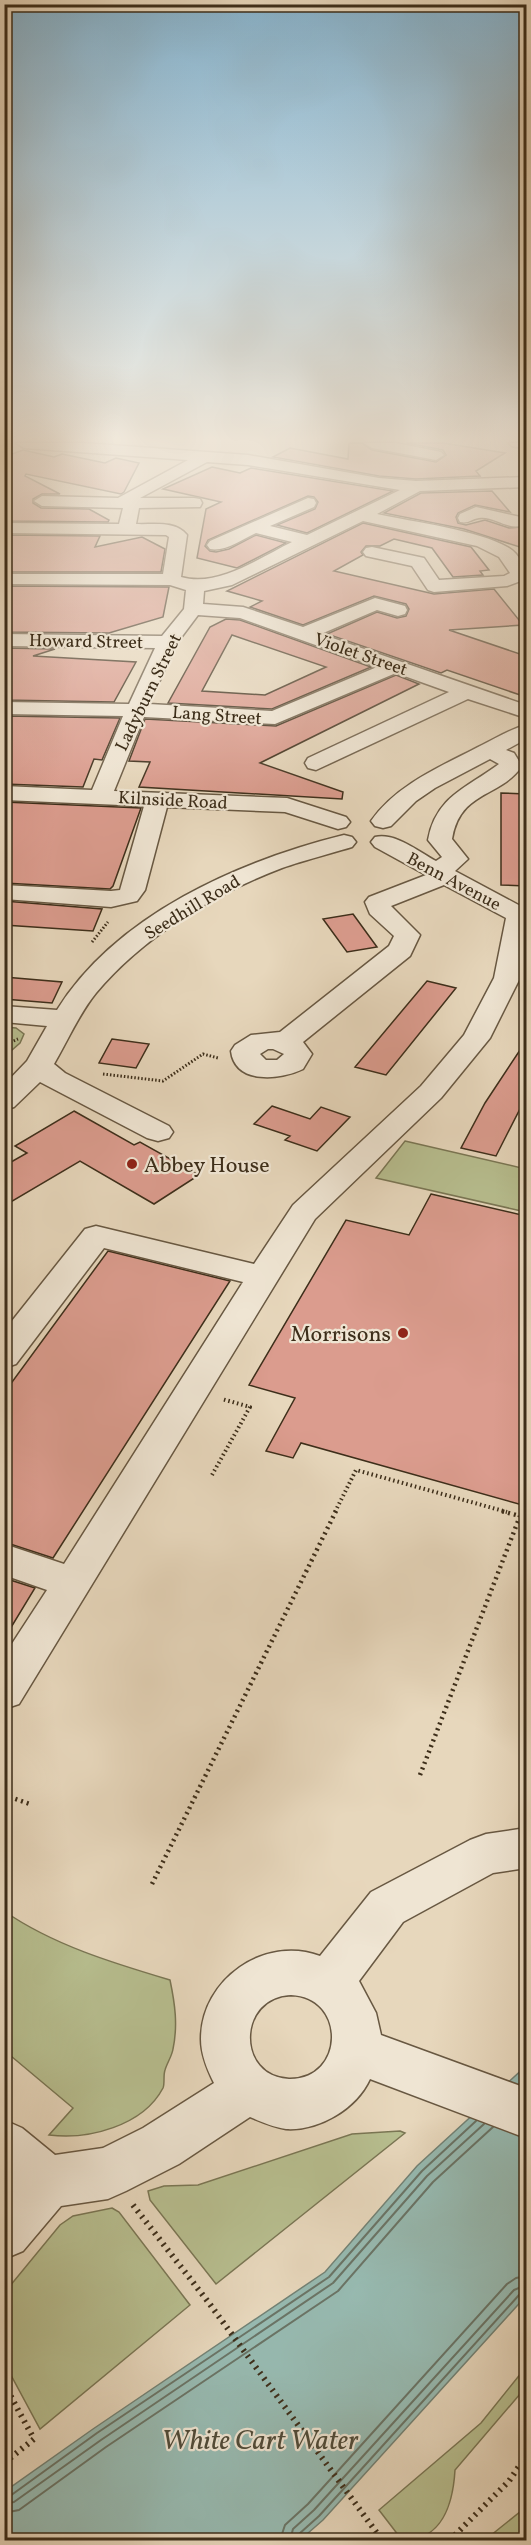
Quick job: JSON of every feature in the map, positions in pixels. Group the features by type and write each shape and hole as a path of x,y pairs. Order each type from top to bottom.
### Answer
{"street":[{"path":"171,580 174,562"},
{"path":"4,579 171,580 195,587 226,581 265,562"},
{"path":"365,569 379,562"},
{"path":"417,562 434,586 507,581 523,572"},
{"path":"491,582 502,598"},
{"name":"Ladyburn Street","path":"100,797 136,710 168,642 193,609 195,587"},
{"path":"304,634 375,604 398,610"},
{"name":"Violet Street","path":"193,609 243,613 526,712"},
{"name":"Howard Street","path":"4,640 168,642"},
{"name":"Lang Street","path":"4,708 136,710 275,718 395,666"},
{"path":"316,764 468,692"},
{"path":"341,832 361,845 383,831 408,796 427,783 526,731"},
{"path":"254,1066 280,1069 293,1063 298,1054 292,1045 285,1042 401,950 407,935 379,909 378,902 440,874 456,859 440,840 440,828 450,809 511,766 506,758 489,750"},
{"name":"Kilnside Road","path":"4,793 287,805 341,832"},
{"path":"4,892 111,899 128,896 133,890 157,800"},
{"name":"Benn Avenue","path":"383,831 440,874 523,916"},
{"name":"Seedhill Road","path":"4,1101 39,1066 63,1019 86,988 111,961 148,930 267,865 341,832"},
{"path":"4,1692 304,1212 431,1092 476,1038 507,978 523,916"},
{"path":"4,1014 63,1019"},
{"path":"39,1066 55,1079 158,1132"},
{"path":"4,1356 96,1236 264,1277"},
{"path":"4,1559 73,1583"},
{"path":"328,1984 387,1907 506,1851"},
{"path":"300,1973 328,1984 346,1999 356,2019 368,2055 353,2065 340,2084 324,2095 302,2103 278,2102 249,2089 233,2071 224,2050 224,2034 229,2012 242,1994 256,1982 277,1974 300,1973"},
{"path":"368,2055 526,2113"},
{"path":"4,2232 46,2182 108,2173 161,2146 249,2089"},
{"path":"4,2146 46,2182"}],"path":[{"path":"95,1073 163,1081 203,1054 254,1066"},
{"path":"194,1391 250,1407 212,1475"},
{"path":"152,1884 356,1470 520,1516 420,1775"},
{"path":"4,1795 30,1804"},
{"path":"108,2173 209,2303 382,2541"},
{"path":"4,2384 34,2439 4,2463"},
{"path":"450,2541 509,2481 526,2456"}],"green space":[{"path":"5,1027 16,1028 24,1034 20,1043 5,1056"},
{"path":"405,1141 526,1169 526,1212 376,1178"},
{"path":"4,1911 63,1943 105,1960 170,1980 176,2023 175,2040 165,2070 163,2088 154,2101 128,2121 97,2132 64,2136 49,2135 73,2108 5,2051"},
{"path":"400,2131 405,2133 216,2284 150,2200 148,2191 164,2186 198,2185 352,2134"},
{"path":"112,2208 119,2212 190,2305 40,2429 5,2364 5,2292 60,2225 73,2216"},
{"path":"526,2367 526,2387 455,2470 452,2495 443,2518 427,2534 416,2539 402,2540 379,2510 481,2423"},
{"path":"526,2507 526,2540 485,2540"}],"water":[{"name":"White Cart Water","path":"526,2066 526,2296 323,2520 300,2540 5,2540 4,2492 325,2272 417,2166"}],"building":[{"path":"4,562 163,562 161,572 4,572"},
{"path":"212,562 249,562 237,568"},
{"path":"285,562 351,562 334,571 434,594 494,589 523,625 449,630 526,656 526,697 447,670 441,673 327,634 377,612 397,618 406,616 409,609 406,604 374,596 303,625 250,607 262,601 227,591"},
{"path":"442,562 483,562 489,570 480,571 483,575 453,577"},
{"path":"4,586 169,587 163,617 109,633 4,632"},
{"path":"226,619 240,620 371,667 272,709 168,703 210,627","holes":["232,635 326,667 265,695 202,691"]},
{"path":"4,648 55,649 33,656 136,662 114,702 4,700"},
{"path":"396,675 419,684 260,763 343,792 342,799 139,787 150,762 129,761 145,719 276,726"},
{"path":"4,716 120,718 102,760 94,759 83,787 4,784"},
{"path":"501,793 526,794 526,886 501,885"},
{"path":"4,802 141,808 113,886 110,889 4,883"},
{"path":"4,901 102,909 93,931 4,925"},
{"path":"353,914 377,947 347,952 323,919"},
{"path":"4,977 62,982 52,1003 4,999"},
{"path":"427,981 456,988 386,1075 355,1067"},
{"path":"112,1039 149,1044 136,1068 99,1063"},
{"path":"526,1041 526,1097 496,1156 461,1148 485,1103"},
{"path":"272,1106 310,1119 321,1107 350,1117 317,1151 285,1140 290,1136 254,1124"},
{"name":"Abbey House","path":"74,1111 134,1145 140,1142 199,1175 154,1204 80,1161 4,1206 4,1166 27,1153 15,1146"},
{"name":"Morrisons","path":"431,1194 526,1216 526,1506 301,1443 293,1458 266,1451 295,1398 249,1385 346,1220 409,1235"},
{"path":"108,1251 230,1281 53,1558 4,1542 4,1393"},
{"path":"4,1578 35,1588 4,1639"}],"place":[{"name":"Abbey House","path":"132,1164"},
{"name":"Morrisons","path":"403,1333"}]}
